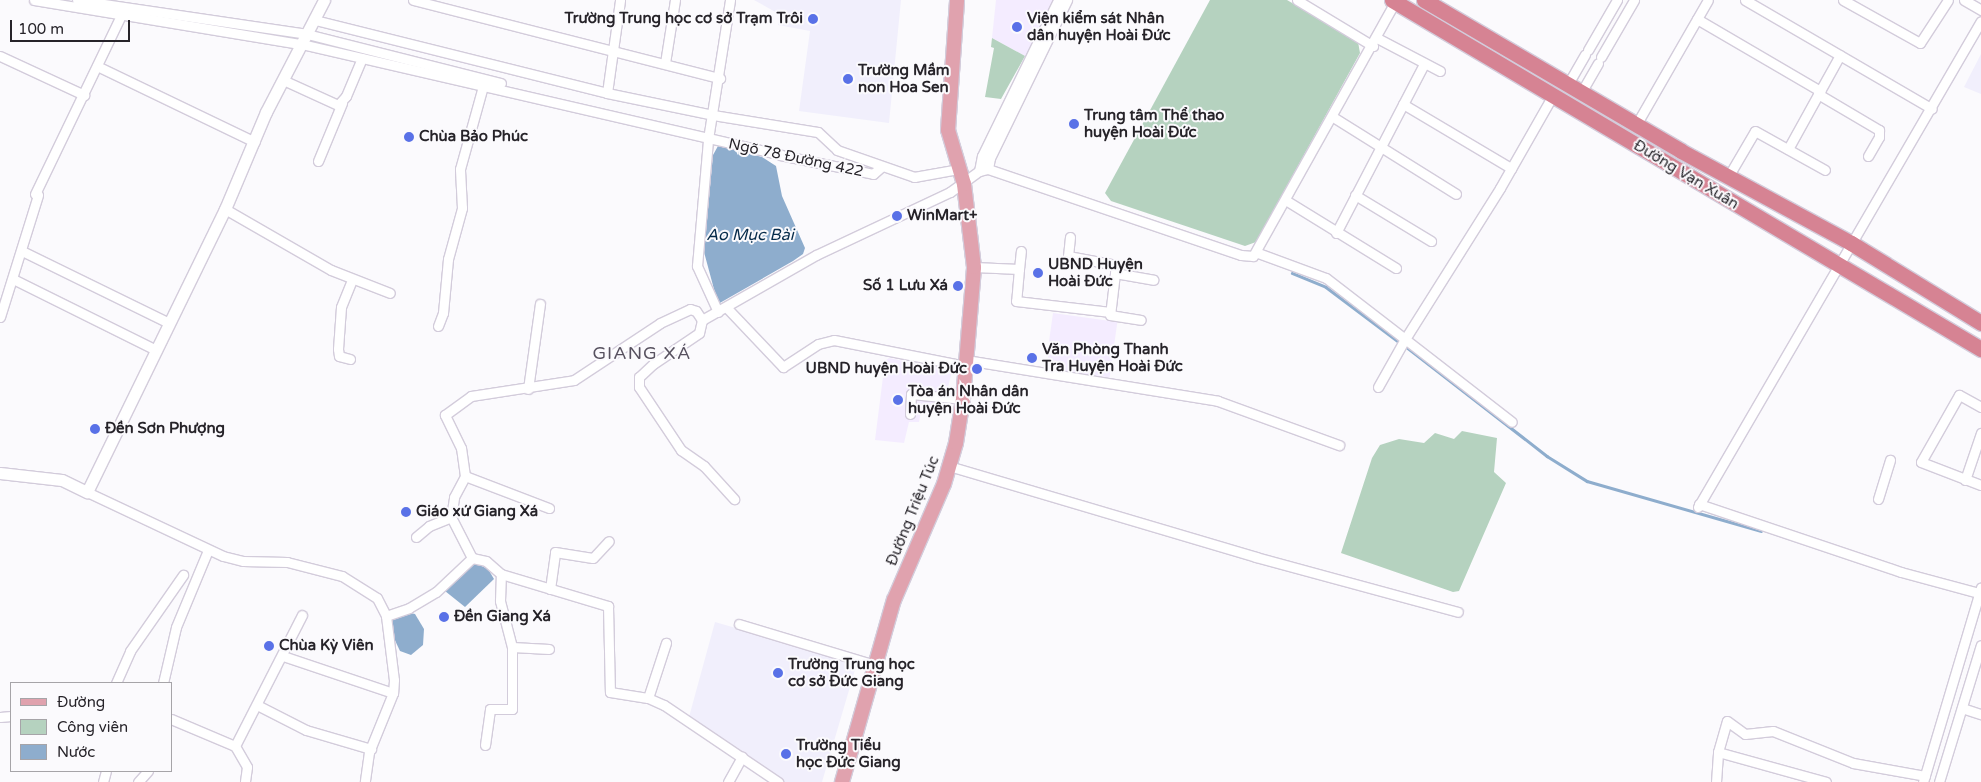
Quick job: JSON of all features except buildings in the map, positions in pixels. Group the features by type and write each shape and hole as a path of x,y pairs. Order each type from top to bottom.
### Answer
{"highway":[{"name":"Đường Vạn Xuân","path":"1424,0 1582,91 1636,125 1851,244 1981,323"},
{"name":"Đường Vạn Xuân","path":"1393,1 1981,350"}],"main road":[{"name":"Đường Triệu Túc","path":"842,782 894,600 949,466 963,399 974,267 964,184 948,130 956,0"}],"street":[{"path":"34,0 304,39"},
{"path":"77,0 304,39 501,83"},
{"path":"87,492 225,209 283,80 324,0"},
{"path":"413,0 720,78"},
{"path":"607,93 620,0"},
{"path":"665,63 675,0"},
{"path":"730,0 720,78 708,139 696,266 722,310 783,367 818,344 834,340 965,363 1218,402 1339,445"},
{"path":"984,170 982,156 1058,0"},
{"path":"702,320 816,255 964,184 984,170 1067,0"},
{"path":"1297,0 1375,42 1440,71"},
{"path":"1568,84 1617,0"},
{"path":"1582,91 1634,0"},
{"path":"1636,125 1708,0"},
{"path":"1745,0 1932,109"},
{"path":"1843,0 1920,43 1948,0"},
{"path":"1964,0 1981,10"},
{"path":"1258,253 1375,42 1393,1"},
{"path":"0,317 22,251 36,194 122,13"},
{"path":"1698,19 1879,130 1879,137 1868,156"},
{"path":"315,20 607,93 713,115 818,132 837,150 914,177 959,169"},
{"path":"1716,782 1718,752 1727,721 1745,734 1773,731 1853,763 1924,779 1980,590 1901,572 1698,506 1840,267 1851,244 1932,109 1981,21"},
{"name":"Ngõ 78 Đường 422","path":"304,39 362,58 708,139 872,174 881,167"},
{"path":"1788,149 1840,55"},
{"path":"0,56 84,95"},
{"path":"318,161 362,58"},
{"path":"1336,233 1424,64"},
{"path":"97,66 256,142"},
{"path":"283,80 334,104 342,102"},
{"path":"438,326 443,313 448,259 462,208 460,169 483,86"},
{"path":"1378,387 1405,339 1511,168 1553,95"},
{"path":"1403,104 1511,168"},
{"path":"1333,118 1456,194"},
{"path":"1728,177 1755,131 1825,170"},
{"path":"835,166 837,150"},
{"path":"984,170 1241,255 1258,253 1326,278 1512,422"},
{"path":"1356,195 1431,241"},
{"path":"1287,201 1336,233 1396,268"},
{"path":"225,209 352,280 390,293"},
{"path":"1070,236 1068,256 1116,265 1110,312"},
{"path":"22,251 169,323"},
{"path":"1021,252 1016,301 1110,312 1110,315 1141,320"},
{"path":"974,267 1019,269"},
{"path":"1115,273 1153,280"},
{"path":"13,279 156,350"},
{"path":"350,358 339,356 338,349 341,307 352,280"},
{"path":"528,389 540,304"},
{"path":"734,499 704,466 681,450 638,382 653,364 699,333 702,320 696,311 685,310 574,380 528,389 513,388 471,396 445,415 461,448 465,476 454,496 450,517 472,558 486,561 501,574 608,606 610,692 648,698 686,719 778,782"},
{"path":"910,414 911,394 963,399"},
{"path":"1981,407 1959,396 1919,466 1981,485"},
{"path":"1965,480 1981,433"},
{"path":"1878,499 1890,460"},
{"path":"949,466 1256,557 1458,612"},
{"path":"0,472 62,480 208,550 243,561 287,562 342,576 377,598 386,616 394,680 393,694 371,749 365,782"},
{"path":"465,476 549,508"},
{"path":"416,536 429,526 450,517"},
{"path":"550,589 555,552 593,558 609,540"},
{"path":"163,682 176,627 208,550"},
{"path":"386,616 409,608 436,592 472,558"},
{"path":"485,745 490,709 512,709 512,647 500,601 501,574"},
{"path":"116,682 130,651 183,575"},
{"path":"235,746 258,705 302,615"},
{"path":"739,624 875,665"},
{"path":"648,698 666,642"},
{"path":"1940,782 1979,658 1981,645"},
{"path":"512,647 549,649"},
{"path":"283,656 393,694"},
{"path":"258,705 306,730 371,749"},
{"path":"1962,708 1981,714"},
{"path":"172,720 235,746 247,767 245,782"},
{"path":"1718,752 1826,782"},
{"path":"728,782 742,757"},
{"path":"138,782 147,772"}],"shaded area":[{"name":"Trường Mầm non Hoa Sen","path":"754,0 901,0 889,123 799,111 810,31 778,25 779,14"},
{"name":"Viện kiểm sát Nhân dân huyện Hoài Đức","path":"996,0 1056,0 1025,56 992,38"},
{"path":"1981,54 1981,94 1964,87"},
{"path":"1053,313 1117,322 1110,378 1045,368"},
{"path":"889,358 923,365 953,367 944,403 932,413 921,412 919,422 909,422 904,443 875,440 885,361"},
{"path":"715,622 857,663 822,782 781,782 689,717"}],"green space":[{"path":"1210,0 1287,0 1358,42 1360,53 1256,242 1245,246 1111,201 1105,193"},
{"path":"992,38 1025,56 1001,99 985,97 994,48 991,47"},
{"path":"1462,431 1497,438 1494,472 1506,483 1459,591 1453,592 1341,553 1372,458 1380,445 1399,439 1424,443 1435,433 1454,439"}],"water":[{"name":"Ao Mục Bài","path":"718,146 762,157 776,166 782,196 805,248 803,254 793,261 718,304 704,252 713,155"},
{"path":"473,562 488,569 494,579 465,607 445,591"},
{"path":"406,612 415,614 424,629 423,645 411,655 400,651 392,634 393,619"}],"waterway":[{"path":"1292,273 1326,287 1399,342"},
{"path":"1404,345 1547,456 1587,481 1761,531"}],"place":[{"name":"Trường Trung học cơ sở Trạm Trôi","path":"813,19"},
{"name":"Viện kiểm sát Nhân dân huyện Hoài Đức","path":"1017,27"},
{"name":"Trường Mầm non Hoa Sen","path":"848,79"},
{"name":"Trung tâm Thể thao huyện Hoài Đức","path":"1074,124"},
{"name":"Chùa Bảo Phúc","path":"409,137"},
{"name":"WinMart+","path":"897,216"},
{"name":"UBND Huyện Hoài Đức","path":"1038,273"},
{"name":"Số 1 Lưu Xá","path":"958,286"},
{"name":"Văn Phòng Thanh Tra Huyện Hoài Đức","path":"1032,358"},
{"name":"UBND huyện Hoài Đức","path":"977,369"},
{"name":"Tòa án Nhân dân huyện Hoài Đức","path":"898,400"},
{"name":"Đền Sơn Phượng","path":"95,429"},
{"name":"Giáo xứ Giang Xá","path":"406,512"},
{"name":"Đền Giang Xá","path":"444,617"},
{"name":"Chùa Kỳ Viên","path":"269,646"},
{"name":"Trường Trung học cơ sở Đức Giang","path":"778,673"},
{"name":"Trường Tiểu học Đức Giang","path":"786,754"}],"district":[{"name":"GIANG XÁ","path":"642,353"}]}
